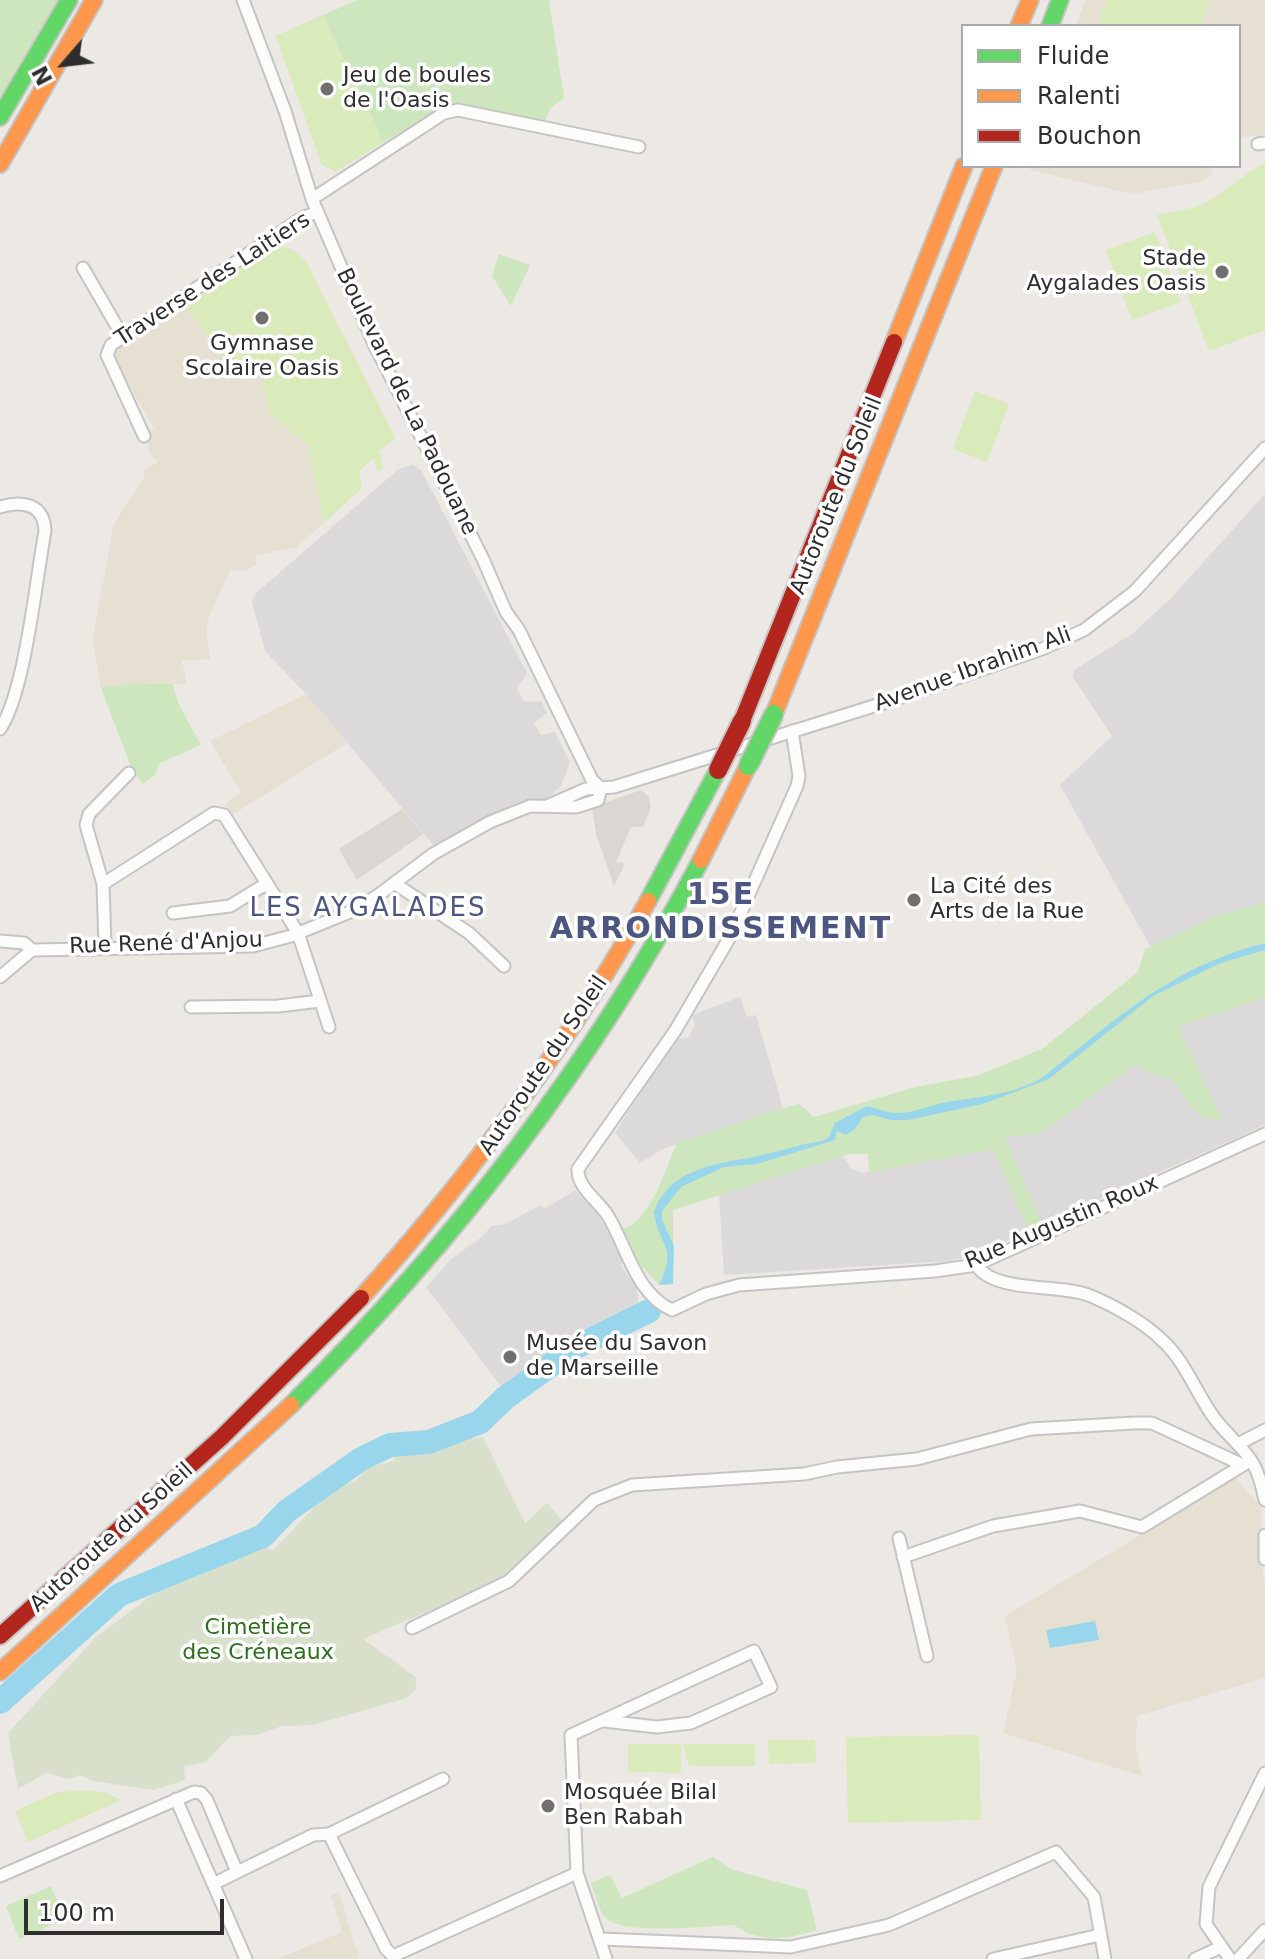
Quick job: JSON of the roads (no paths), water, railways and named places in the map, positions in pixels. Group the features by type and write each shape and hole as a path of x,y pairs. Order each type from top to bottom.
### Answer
{"main road":[{"path":"0,117 69,0"},
{"path":"0,164 94,0"},
{"path":"1020,24 1030,0"},
{"path":"1051,24 1060,0"},
{"name":"Autoroute du Soleil","path":"0,1636 275,1384 347,1313 418,1233 508,1122 570,1032 670,866 712,764 742,721 963,168"},
{"name":"Autoroute du Soleil","path":"0,1672 320,1377 451,1235 585,1056 674,912 774,714 993,168"}],"street":[{"name":"Boulevard de La Padouane","path":"243,0 285,111 312,199 374,344 592,780 601,788"},
{"path":"312,199 444,113 458,110 639,147"},
{"name":"Traverse des Laitiers","path":"144,436 107,355 111,345 302,218 317,212"},
{"path":"83,268 123,337"},
{"name":"Avenue Ibrahim Ali","path":"712,764 792,731 1000,664 1084,630 1135,591 1265,448"},
{"path":"0,507 14,502 36,508 44,518 45,531 19,676 9,715 0,729"},
{"name":"Rue Augustin Roux","path":"792,731 799,776 797,786 730,937 675,1031 578,1169 580,1182 610,1219 620,1244 660,1304 672,1310 706,1294 739,1285 935,1271 976,1265 1265,1134"},
{"name":"Rue René d'Anjou","path":"0,941 24,943 32,950 105,946 253,946 298,933 350,912 433,854 490,822 530,806 584,804 598,800 601,788 712,764"},
{"path":"105,946 103,884 86,825 89,814 129,773"},
{"path":"103,884 214,813 221,813 298,933 329,1027"},
{"path":"394,883 469,933 504,966"},
{"path":"173,913 230,906 266,884"},
{"path":"0,977 32,950"},
{"path":"191,1007 278,1006 320,1001"},
{"path":"976,1265 983,1275 998,1281 1069,1290 1091,1296 1136,1321 1165,1342 1214,1417 1240,1443 1265,1500"},
{"path":"412,1628 509,1581 594,1500 632,1485 804,1474 837,1467 917,1459 1031,1429 1108,1424 1152,1423 1227,1458 1248,1462"},
{"path":"1240,1443 1265,1430"},
{"path":"1227,1458 1238,1453 1240,1443"},
{"path":"903,1557 993,1526 1080,1511 1142,1527 1248,1462"},
{"path":"1265,1535 1265,1559"},
{"path":"899,1538 927,1656"},
{"path":"604,1721 657,1727 691,1723 771,1687 754,1651 571,1735 577,1873 602,1939 606,1959"},
{"path":"1230,1959 1206,1924 1209,1887 1265,1773"},
{"path":"213,1884 313,1835 329,1834 443,1779"},
{"path":"0,1876 176,1799 201,1793 237,1872"},
{"path":"176,1799 246,1959"},
{"path":"329,1834 386,1949 393,1956 577,1873"},
{"path":"602,1939 791,1947 889,1925 1056,1852 1087,1884 1094,1897 1105,1959"},
{"path":"1238,1959 1265,1930"},
{"path":"993,1959 1100,1935"},
{"path":"1195,1959 1221,1947"}],"water":[{"path":"1265,943 1265,950 1221,963 1153,996 1049,1079 983,1104 908,1120 890,1120 873,1115 863,1117 846,1135 837,1131 835,1140 757,1164 724,1167 681,1187 662,1211 662,1220 674,1246 673,1284 659,1285 665,1272 667,1254 654,1212 661,1198 680,1178 720,1163 823,1141 829,1137 835,1123 867,1106 892,1113 907,1112 1023,1087 1048,1073 1124,1013 1175,979 1232,953"},
{"path":"1095,1621 1099,1640 1050,1648 1046,1630"}],"waterway":[{"path":"0,1702 119,1595 263,1536 287,1511 361,1459 390,1445 429,1442 480,1422 505,1398 576,1347 649,1311"}],"place":[{"name":"Jeu de boules de l'Oasis","path":"327,89"},
{"name":"Stade Aygalades Oasis","path":"1222,272"},
{"name":"Gymnase Scolaire Oasis","path":"262,318"},
{"name":"La Cité des Arts de la Rue","path":"914,900"},
{"name":"Musée du Savon de Marseille","path":"510,1357"},
{"name":"Mosquée Bilal Ben Rabah","path":"548,1806"}],"district":[{"name":"LES AYGALADES","path":"368,909"},
{"name":"15E ARRONDISSEMENT","path":"721,913"}],"park label":[{"name":"Cimetière des Créneaux","path":"258,1640"}]}
